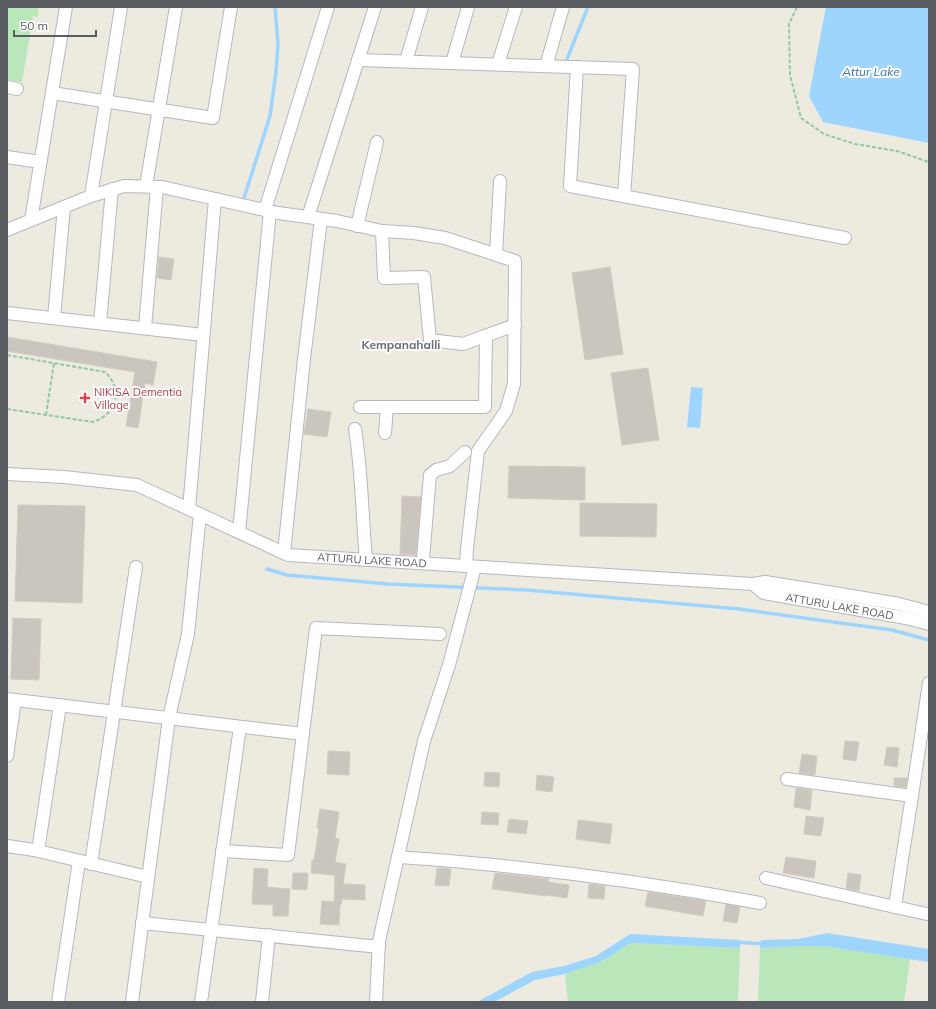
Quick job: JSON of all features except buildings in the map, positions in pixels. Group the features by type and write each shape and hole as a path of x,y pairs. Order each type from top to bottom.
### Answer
{"street":[{"path":"31,220 66,7"},
{"path":"91,196 121,7"},
{"path":"145,328 151,187 159,109 176,7"},
{"path":"52,93 214,118 232,7"},
{"path":"239,532 267,210 328,7"},
{"path":"308,217 375,7"},
{"path":"406,61 422,7"},
{"path":"452,63 468,7"},
{"path":"498,64 516,7"},
{"path":"546,66 563,7"},
{"path":"358,60 633,69 624,196"},
{"path":"577,67 570,186 845,238"},
{"path":"358,226 377,142"},
{"path":"7,157 40,162"},
{"path":"496,255 500,181"},
{"path":"7,230 112,189 124,186 162,187 267,210 382,231 414,233 445,238 515,261 514,384 506,411 478,452 467,549 471,567 449,665 424,741 379,941 376,1002"},
{"path":"100,323 112,189"},
{"path":"132,1002 169,718 188,634 203,335 215,199"},
{"path":"54,318 64,207"},
{"path":"284,553 304,359 321,219"},
{"path":"382,231 384,278 424,277 430,340 463,344 515,325"},
{"path":"7,313 203,335"},
{"path":"485,407 486,336"},
{"path":"360,407 485,407 506,411"},
{"path":"385,432 386,407"},
{"path":"355,429 360,470 366,560"},
{"path":"423,559 430,475 436,470 450,466 465,452"},
{"name":"ATTURU LAKE ROAD","path":"7,474 64,476 137,485 288,555 753,584 765,582 899,604 929,612"},
{"path":"58,1002 115,712 136,567"},
{"name":"ATTURU LAKE ROAD","path":"753,584 764,593 906,618 929,624"},
{"path":"222,851 288,855 316,628 440,634"},
{"path":"895,907 929,683"},
{"path":"7,756 11,699 303,734"},
{"path":"38,851 60,705"},
{"path":"201,1002 240,726"},
{"path":"787,778 912,796"},
{"path":"7,846 38,851 148,878"},
{"path":"398,857 482,864 631,881 760,903"},
{"path":"766,878 927,914"},
{"path":"142,923 379,946"},
{"path":"262,1002 269,936"}],"path":[{"path":"797,7 789,24 790,75 801,118 824,134 855,144 897,151 926,161 929,164"},
{"path":"7,355 105,372 112,380 116,392 116,397 109,413 93,422 7,409"},
{"path":"46,415 54,363"}],"green space":[{"path":"7,7 39,7 38,17 33,16 22,82 7,80"},
{"path":"631,943 740,948 738,1002 568,1002 565,974 598,963"},
{"path":"823,946 910,959 904,1002 758,1002 760,948"}],"water":[{"name":"Attur Lake","path":"826,7 929,7 929,143 823,122 809,96"},
{"path":"691,387 703,388 700,428 687,427"},
{"path":"827,933 929,949 929,962 823,946 760,948 761,940 798,939"},
{"path":"630,934 740,940 740,948 631,943 598,963 565,974 535,980 494,1002 477,1002 532,972 564,966 596,956"}],"waterway":[{"path":"244,198 270,116 278,44 275,7"},
{"path":"567,59 588,7"},
{"path":"267,569 287,575 388,584 527,590 739,609 892,630 929,640"},
{"path":"736,942 765,944"}],"place":[{"name":"NIKISA Dementia Village","path":"85,398"}],"district":[{"name":"Kempanahalli","path":"401,345"}]}
